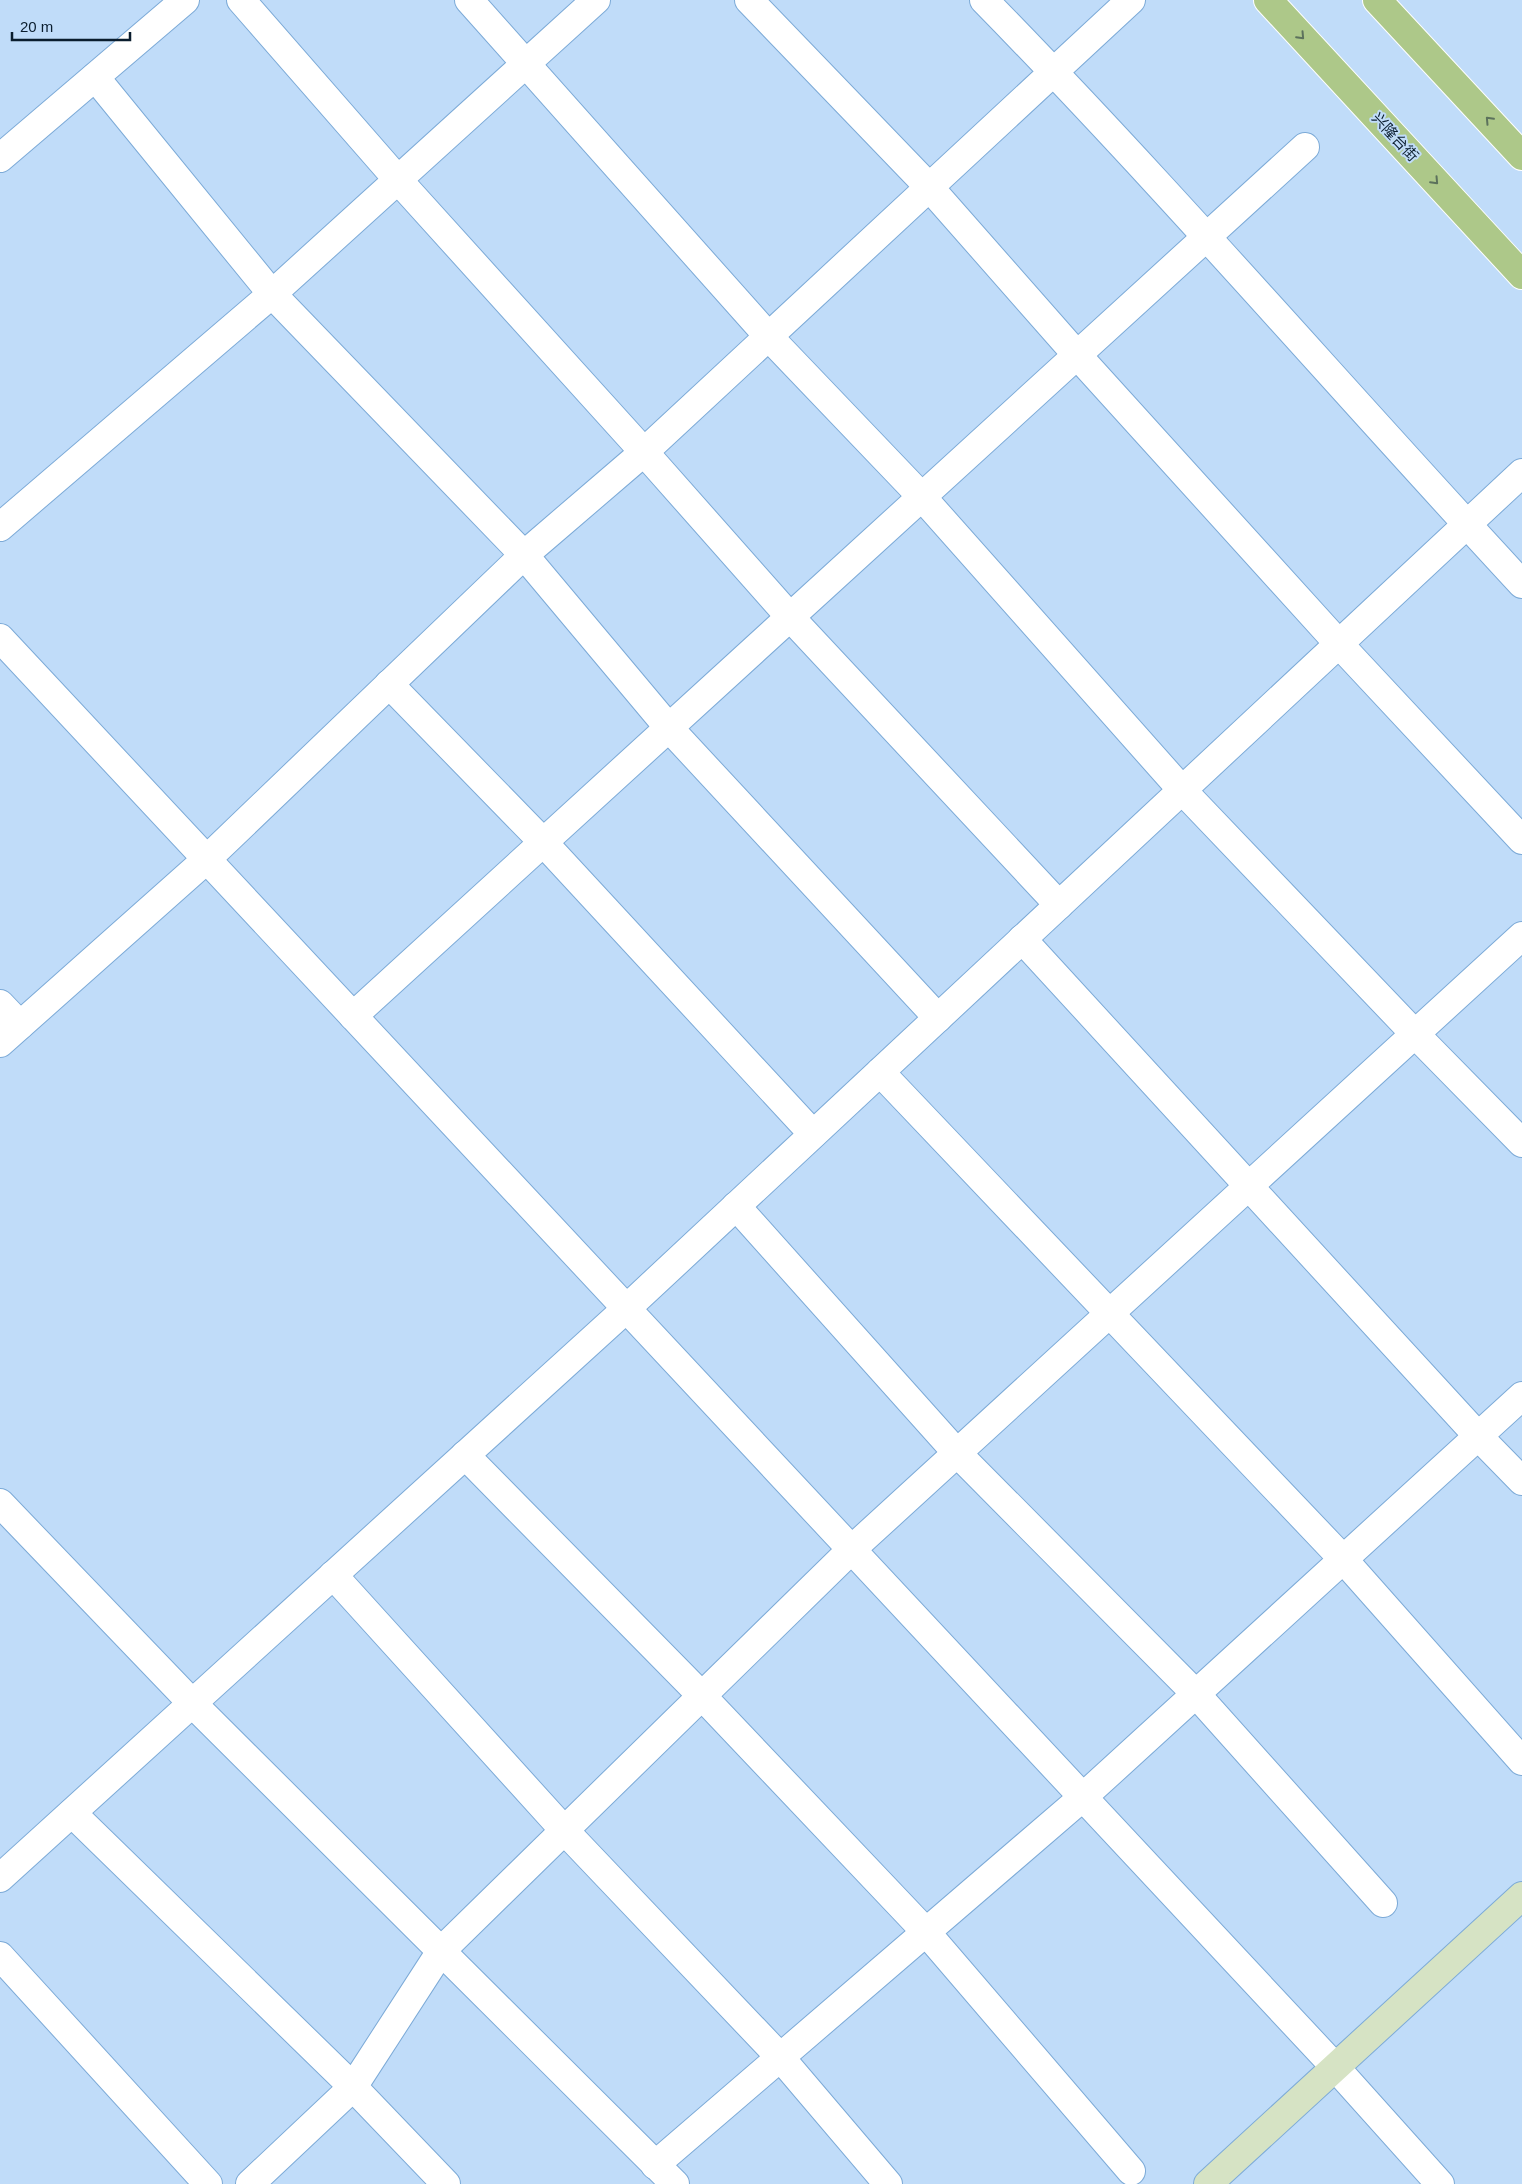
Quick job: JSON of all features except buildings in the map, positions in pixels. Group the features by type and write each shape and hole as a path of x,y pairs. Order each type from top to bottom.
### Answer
{"main road":[{"name":"兴隆台街","path":"1268,0 1522,275"},
{"path":"1377,0 1522,156"}],"street":[{"path":"0,158 185,0"},
{"path":"240,0 399,181 790,617 1059,905"},
{"path":"469,0 769,337 922,497 1182,790 1522,1143"},
{"path":"0,526 272,294 399,181 596,0"},
{"path":"749,0 930,188 1077,355 1339,644 1522,840"},
{"path":"984,0 1237,268 1522,584"},
{"path":"0,1043 207,859 524,555 644,452 1132,0"},
{"path":"95,78 272,294 524,555 669,728 938,1018"},
{"path":"353,1016 1305,147"},
{"path":"0,1878 626,1308 1522,473"},
{"path":"0,638 1335,2067 1440,2184"},
{"path":"389,684 543,842 813,1134"},
{"path":"250,2184 353,2087 441,1951 564,1830 851,1550 1522,936"},
{"path":"1022,940 1478,1436 1522,1481"},
{"path":"0,1004 20,1025"},
{"path":"880,1072 1343,1559 1522,1761"},
{"path":"736,1206 957,1453 1196,1694 1383,1903"},
{"path":"655,2165 1083,1797 1522,1396"},
{"path":"465,1455 702,1696 926,1932 1131,2171"},
{"path":"0,1503 192,1703 675,2184"},
{"path":"332,1575 564,1830 780,2057 888,2184"},
{"path":"72,1813 353,2087 446,2184"},
{"path":"1208,2184 1522,1896"},
{"path":"0,1956 208,2184"}]}
